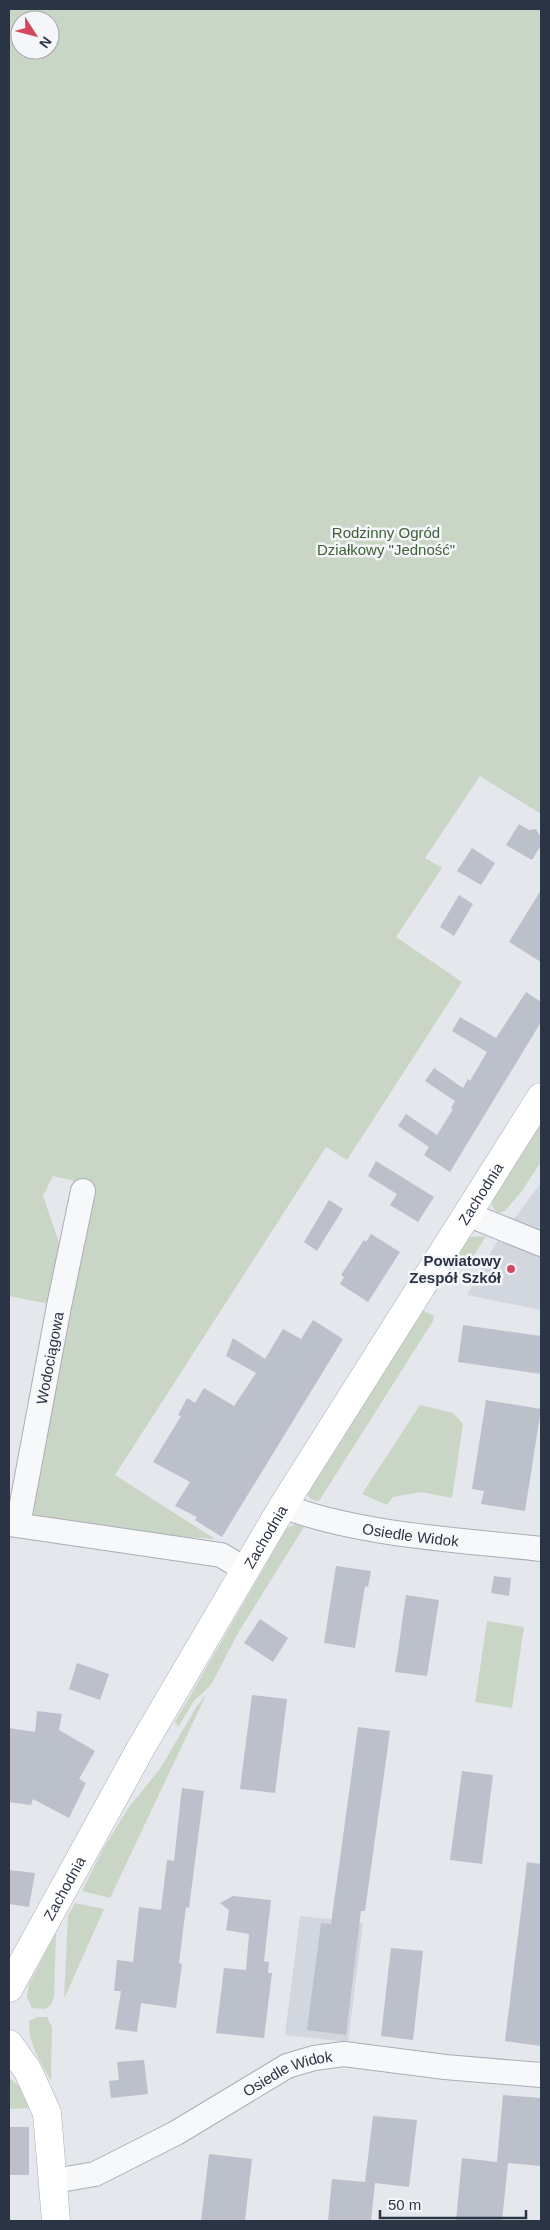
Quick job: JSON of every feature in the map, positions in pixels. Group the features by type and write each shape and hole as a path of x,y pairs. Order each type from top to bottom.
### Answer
{"street":[{"name":"Zachodnia","path":"9,1988 142,1746 283,1506 541,1097"},
{"name":"Wodociągowa","path":"83,1191 14,1524 221,1555 246,1570"},
{"path":"467,1214 541,1244"},
{"name":"Osiedle Widok","path":"283,1506 312,1517 380,1529 541,1549"},
{"path":"9,2044 28,2071 47,2113 56,2221"},
{"name":"Osiedle Widok","path":"54,2181 95,2174 176,2133 287,2066 314,2058 344,2054 445,2067 541,2075"}],"shaded area":[{"name":"Powiatowy Zespół Szkół","path":"541,1183 541,1310 467,1295 496,1243"},
{"path":"300,1916 363,1923 348,2042 285,2035"}],"green space":[{"name":"Rodzinny Ogród Działkowy \"Jedność\"","path":"9,9 541,9 541,814 480,776 425,858 442,868 396,937 462,982 347,1160 326,1147 115,1475 215,1539 44,1526 29,1514 79,1182 53,1176 43,1196 61,1248 54,1305 9,1296"},
{"path":"541,1116 541,1162 521,1192 505,1211 497,1213 492,1206 492,1196"},
{"path":"486,1236 473,1257 449,1270 433,1296 430,1295 465,1240 470,1237"},
{"path":"421,1309 434,1316 433,1321 319,1501 312,1500 306,1491"},
{"path":"420,1405 453,1413 463,1424 452,1498 421,1492 393,1497 387,1505 362,1494"},
{"path":"295,1524 304,1527 238,1633 211,1685 194,1701 178,1727 175,1722 287,1528"},
{"path":"487,1621 524,1627 512,1708 475,1702"},
{"path":"206,1695 110,1898 82,1891 103,1849 129,1807 160,1769 197,1706"},
{"path":"75,1903 104,1909 64,1999 68,1916"},
{"path":"56,1933 54,1996 51,2005 45,2009 32,2008 27,1997 29,1984"},
{"path":"37,2017 47,2017 52,2027 51,2081 30,2037 29,2021"},
{"path":"9,2078 22,2088 31,2108 9,2109"}],"building":[{"path":"519,824 529,830 536,829 541,838 541,845 532,860 506,845"},
{"path":"472,848 495,863 481,885 457,871"},
{"path":"541,890 541,962 509,942"},
{"path":"459,895 473,904 454,936 440,927"},
{"path":"526,992 541,1002 541,1022 450,1172 424,1155 429,1147 398,1126 406,1114 437,1135 453,1109 451,1108 455,1101 425,1081 434,1068 463,1088 468,1079 470,1081 487,1052 452,1031 460,1017 496,1038"},
{"path":"376,1161 434,1197 418,1222 390,1205 397,1194 368,1176"},
{"path":"329,1200 343,1209 317,1251 304,1242"},
{"path":"371,1234 400,1252 368,1302 340,1284 344,1277 341,1275 364,1240 366,1242"},
{"path":"313,1320 343,1339 222,1537 195,1520 197,1517 175,1506 190,1482 153,1462 181,1416 178,1415 187,1398 195,1403 204,1388 234,1406 256,1373 226,1356 233,1338 265,1359 283,1329 301,1339"},
{"path":"463,1325 541,1336 541,1374 458,1362"},
{"path":"486,1400 541,1409 525,1511 481,1504 484,1491 472,1489"},
{"path":"336,1566 371,1571 368,1587 365,1586 355,1648 324,1643"},
{"path":"494,1576 511,1578 509,1596 491,1593"},
{"path":"406,1595 439,1600 427,1676 395,1672"},
{"path":"260,1619 288,1638 273,1662 244,1643"},
{"path":"77,1663 109,1674 100,1700 69,1689"},
{"path":"252,1695 287,1699 275,1793 240,1789"},
{"path":"37,1711 62,1714 59,1730 95,1751 79,1779 86,1783 69,1818 33,1799 31,1805 9,1802 9,1728 35,1732"},
{"path":"358,1727 390,1731 365,1911 361,1911 346,2035 307,2030 321,1923 331,1924"},
{"path":"462,1771 493,1775 482,1864 450,1860"},
{"path":"182,1788 204,1791 189,1908 186,1907 179,1963 182,1964 176,2008 141,2003 137,2032 115,2029 121,1991 114,1991 117,1960 133,1962 139,1907 161,1910 167,1860 174,1861"},
{"path":"527,1862 541,1864 541,2046 505,2041"},
{"path":"9,1870 35,1873 29,1907 9,1904"},
{"path":"233,1896 271,1900 264,1961 269,1962 268,1973 272,1973 264,2038 216,2033 224,1968 246,1970 249,1934 226,1930 229,1910 220,1903"},
{"path":"391,1948 423,1951 413,2040 381,2036"},
{"path":"144,2060 148,2094 111,2098 109,2081 119,2080 117,2062"},
{"path":"503,2095 541,2098 541,2166 508,2163 502,2221 456,2221 462,2158 497,2162"},
{"path":"373,2116 417,2120 409,2187 375,2183 371,2221 328,2221 332,2179 365,2182"},
{"path":"9,2127 29,2127 29,2175 9,2175"},
{"path":"209,2154 252,2159 245,2221 201,2221"}],"place":[{"name":"Powiatowy Zespół Szkół","path":"511,1269"}]}
